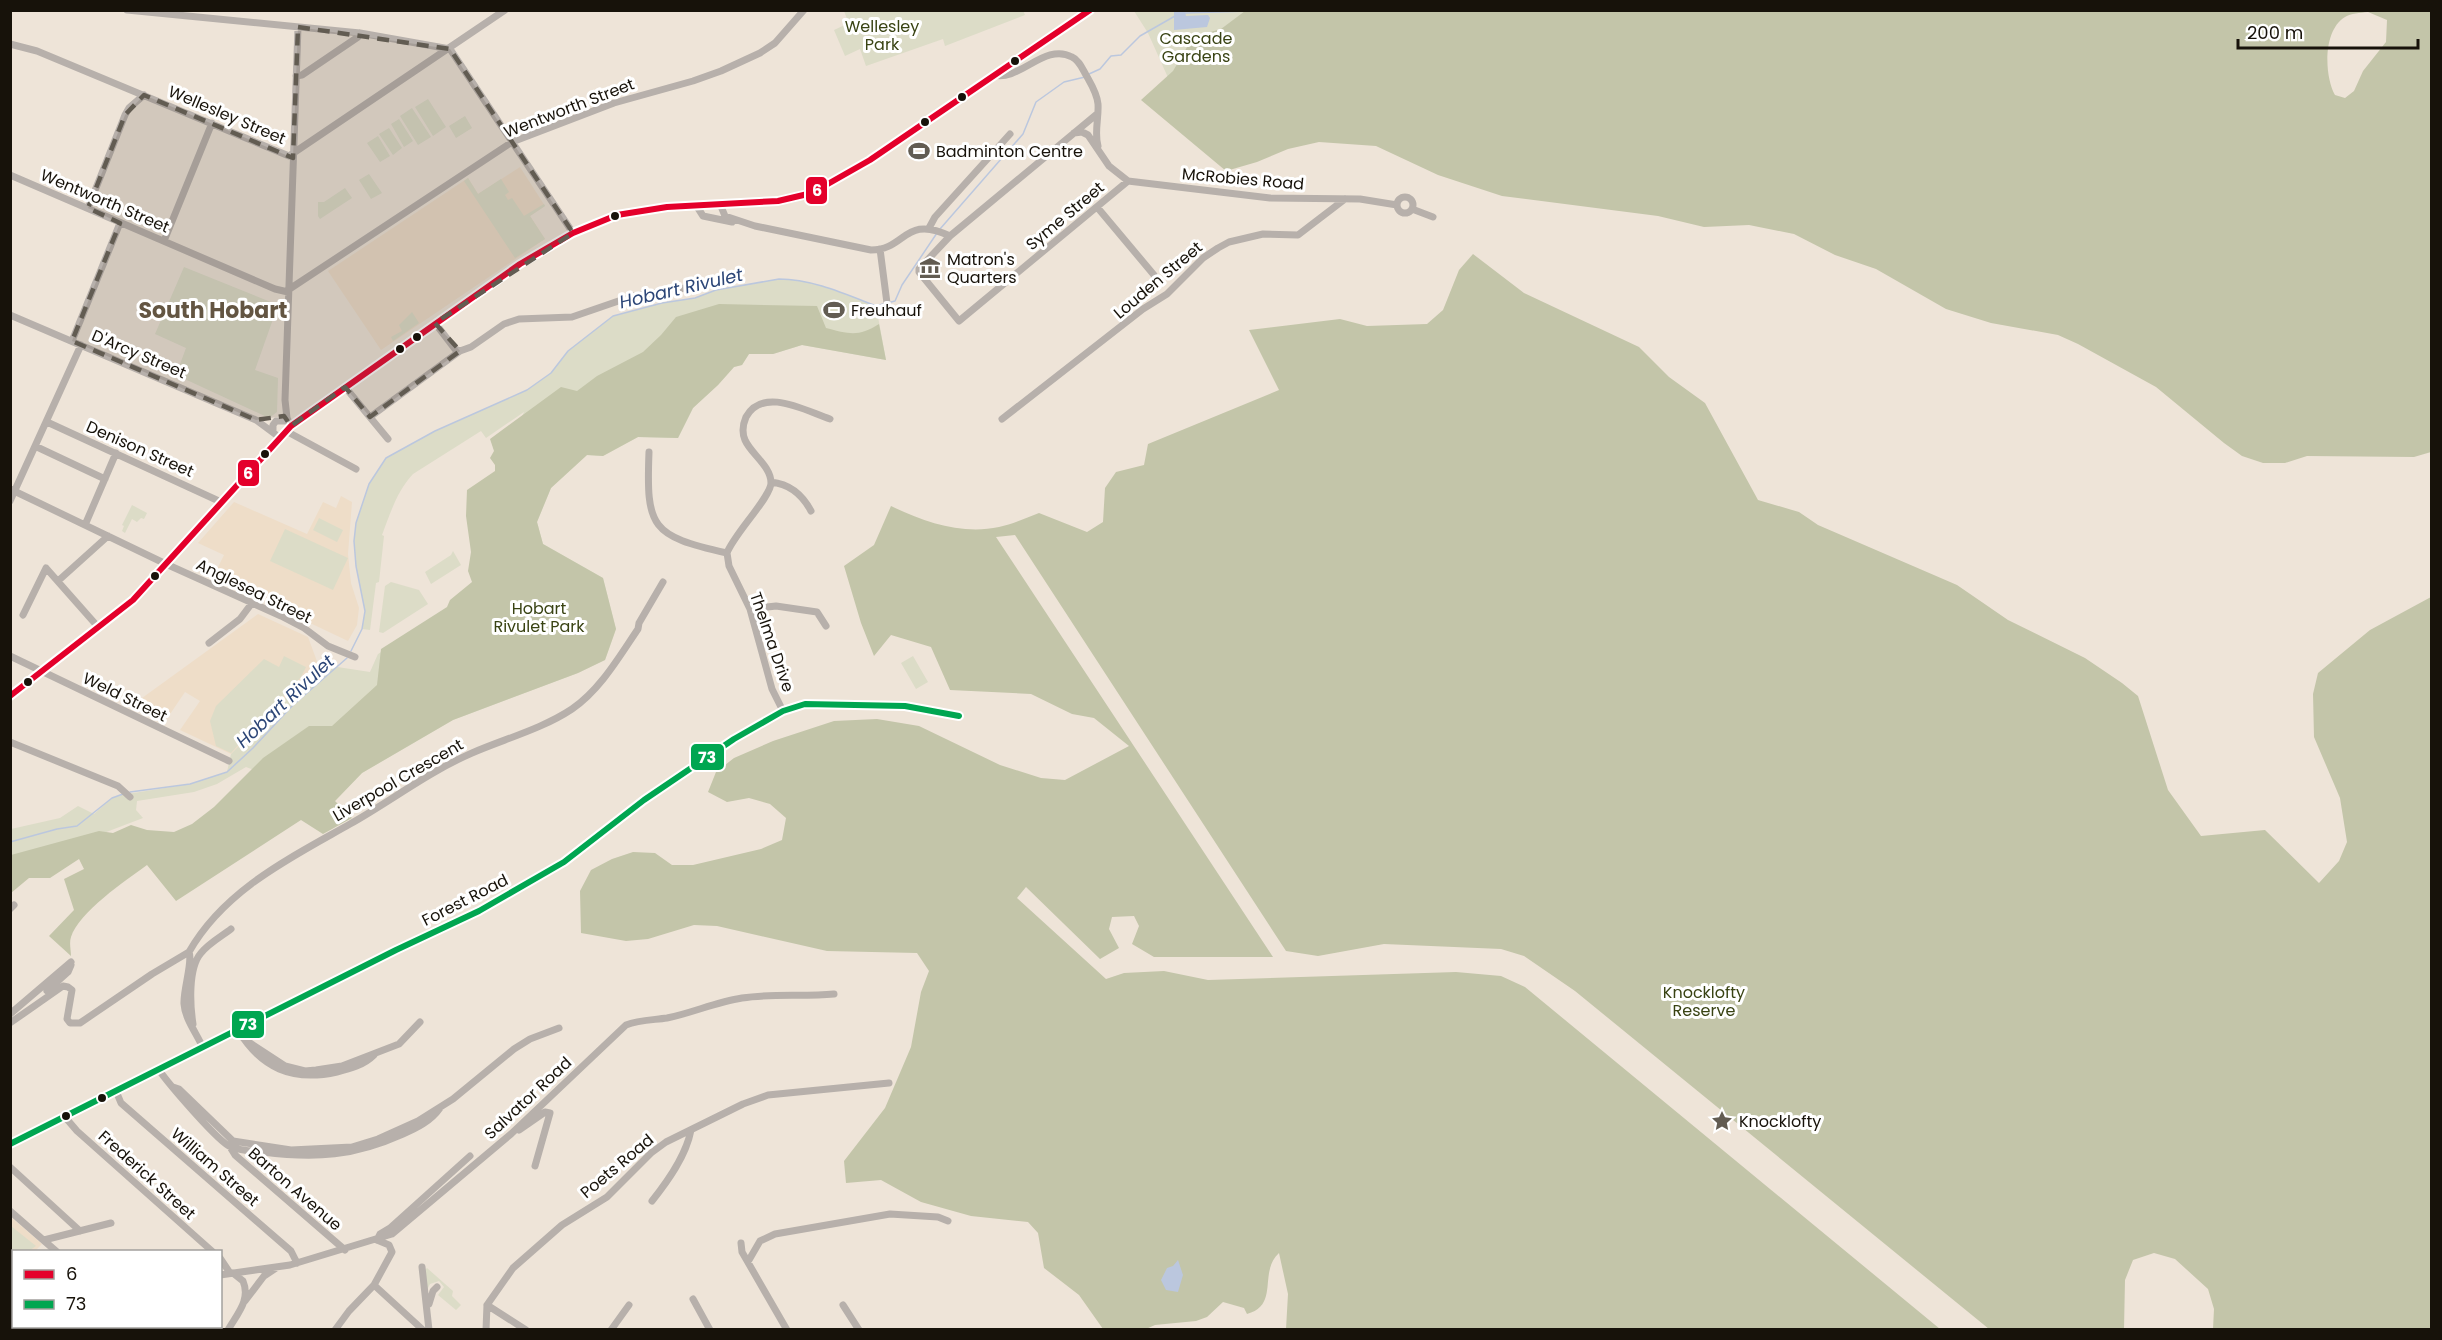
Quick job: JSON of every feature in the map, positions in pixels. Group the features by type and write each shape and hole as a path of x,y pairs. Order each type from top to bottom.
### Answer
{"street":[{"path":"127,10 360,33 450,49 573,233"},
{"name":"Wellesley Street","path":"10,44 37,51 293,156 505,10"},
{"name":"Wentworth Street","path":"10,176 278,290 288,291 512,142 614,103 721,71 760,53 775,43 804,10"},
{"path":"10,696 133,600 288,426 520,264 573,233 605,218 629,212 696,205 778,201 812,193 870,160 1090,10"},
{"path":"288,426 285,400 298,27"},
{"path":"296,76 302,75 358,38 360,33"},
{"path":"994,75 1005,75 1043,58 1061,54 1074,57 1083,69 1097,98 1096,139 1100,151"},
{"path":"88,208 125,115 144,94"},
{"path":"696,205 703,216 871,250 880,249 917,229 940,232 1097,114"},
{"path":"164,241 212,123"},
{"path":"1074,133 1082,132 1088,135 1109,166 1128,181"},
{"path":"940,232 935,217 1010,134"},
{"name":"Syme Street","path":"940,232 918,271 959,321 1128,181"},
{"name":"McRobies Road","path":"1128,181 1270,198 1360,199 1397,205"},
{"path":"1412,209 1413,204 1408,198 1401,199 1397,205 1403,213 1412,209 1433,218"},
{"name":"Louden Street","path":"1002,419 1143,309 1167,294 1203,258 1218,248 1229,242 1263,234 1298,235 1345,199"},
{"path":"720,204 722,213 726,217 755,226"},
{"path":"1097,207 1154,275"},
{"path":"72,341 120,223"},
{"path":"880,249 888,309"},
{"path":"370,417 460,351 471,348 504,324 519,319 572,317 633,296 685,288"},
{"name":"D'Arcy Street","path":"10,315 256,420 279,437"},
{"path":"435,323 455,349 460,351"},
{"path":"10,501 13,490 37,447 81,345"},
{"path":"345,387 388,439"},
{"path":"273,431 272,427 285,400"},
{"path":"649,452 649,503 657,524 675,538 727,553 733,540 770,488 771,482 766,469 744,438 744,424 749,413 759,404 771,401 830,419"},
{"name":"D'Arcy Street","path":"256,420 277,420 288,426"},
{"name":"Denison Street","path":"47,422 221,502"},
{"path":"288,426 356,469"},
{"path":"37,447 105,479"},
{"path":"85,525 116,453"},
{"path":"771,482 789,485 805,500 811,510"},
{"name":"Anglesea Street","path":"13,490 304,628 328,645 355,657"},
{"path":"58,581 108,536"},
{"name":"Thelma Drive","path":"727,553 729,566 750,609 772,689 783,711"},
{"path":"23,615 46,568 99,628"},
{"name":"Liverpool Crescent","path":"27,1010 63,986 68,987 72,990 67,1019 70,1023 80,1023 174,959 189,952 200,933 218,912 264,873 437,771 572,709 588,696 605,676 638,629 639,623 663,582"},
{"path":"208,644 240,619 252,603"},
{"path":"750,609 776,606 817,612 826,626"},
{"name":"Weld Street","path":"10,656 229,761"},
{"name":"Forest Road","path":"10,1144 479,911 492,901 530,882 573,855 618,818 713,752 783,711 805,704 896,705 938,710 959,716"},
{"path":"10,742 122,789 130,797"},
{"name":"Liverpool Crescent","path":"193,1025 190,1005 192,984 199,956 231,929"},
{"name":"Liverpool Crescent","path":"189,952 184,1002 187,1016 203,1048"},
{"path":"10,1014 71,962 72,966 68,972 10,1023"},
{"name":"Salvator Road","path":"377,1240 392,1234 511,1134 622,1028 631,1023 668,1018 697,1008 766,994 798,997 834,994"},
{"path":"238,1030 244,1040 276,1062 305,1071 342,1066 374,1055 405,1039 420,1023"},
{"path":"159,1070 173,1087 179,1089 233,1141 291,1150 339,1149 366,1143 409,1126 442,1106 514,1049 559,1028"},
{"name":"Poets Road","path":"487,1305 513,1268 562,1225 607,1197 651,1153 666,1142 743,1104 768,1095 889,1083"},
{"name":"Barton Avenue","path":"173,1087 176,1093 230,1147 235,1155 345,1250"},
{"name":"William Street","path":"116,1091 121,1102 291,1251 297,1263"},
{"path":"230,1147 294,1156 357,1152 413,1130 436,1115 442,1106"},
{"path":"511,1134 527,1126 545,1112 550,1112 549,1123 535,1166"},
{"name":"Frederick Street","path":"65,1117 77,1131 212,1250"},
{"path":"652,1201 675,1167 691,1130"},
{"path":"377,1240 380,1234 390,1228 470,1156"},
{"path":"10,1167 80,1231"},
{"path":"10,1211 56,1250"},
{"path":"749,1260 756,1246 767,1236 890,1214 938,1217 948,1221"},
{"path":"44,1240 111,1223"},
{"path":"222,1274 297,1263 377,1240 389,1245 392,1252 374,1285 335,1329"},
{"path":"741,1243 742,1252 749,1260 759,1283 788,1329"},
{"path":"222,1261 230,1272 243,1281 246,1290 245,1301"},
{"path":"228,1329 264,1276 278,1267"},
{"path":"422,1267 429,1329"},
{"path":"374,1285 423,1329"},
{"path":"428,1313 430,1297 437,1287"},
{"path":"693,1299 710,1329"},
{"path":"486,1329 487,1305 526,1329"},
{"path":"611,1329 629,1305"},
{"path":"843,1305 859,1329"},
{"path":"510,1318 517,1329"}],"highlighted area":[{"path":"298,27 450,49 573,233 435,323 460,351 370,417 345,387 291,426 284,416 256,420 72,341 120,223 88,208 125,115 144,95 293,158"}],"shaded area":[{"path":"520,167 545,206 530,216 545,239 381,350 328,271 468,178 478,194"},
{"path":"341,496 352,502 348,554 351,583 359,608 357,625 348,641 213,577 224,555 198,543 234,502 307,534 323,502 336,508"},
{"path":"258,614 308,637 318,664 231,754 180,730 200,701 185,692 164,723 131,706"},
{"path":"11,1217 42,1244 36,1250 12,1250 11,1321"}],"green space":[{"name":"Wellesley Park","path":"1023,10 1025,15 945,46 943,39 866,66 860,49 845,56 834,30 849,23 844,11"},
{"name":"Cascade Gardens","path":"1134,11 1266,11 1174,91 1148,33"},
{"path":"1245,11 2431,11 2431,452 2414,457 2307,456 2285,463 2263,463 2242,456 2156,387 2078,344 2058,335 1991,323 1946,309 1876,269 1835,255 1794,234 1749,225 1704,227 1658,216 1502,196 1438,175 1376,146 1319,142 1288,149 1257,162 1226,171 1141,100 1173,71 1193,37 1221,29","holes":["2368,12 2387,20 2386,42 2363,71 2354,91 2345,98 2335,95 2329,76 2328,53 2329,42 2338,23 2350,15"]},
{"path":"428,99 446,127 433,136 415,107"},
{"path":"412,108 431,137 418,145 400,116"},
{"path":"465,116 472,128 456,138 449,126"},
{"path":"399,119 413,141 404,147 391,124"},
{"path":"389,128 402,148 393,155 379,134"},
{"path":"378,136 390,156 380,162 367,143"},
{"path":"369,174 382,193 371,199 359,180"},
{"path":"468,178 478,194 501,179 509,192 505,195 508,200 512,198 524,216 544,204 545,206 530,216 545,239 515,258 464,181"},
{"path":"345,188 352,198 320,219 318,202 324,202"},
{"name":"Knocklofty Reserve","path":"1473,254 1524,293 1639,347 1669,377 1705,403 1758,500 1799,512 1818,525 1957,585 2008,620 2085,658 2122,683 2138,696 2168,790 2201,836 2265,830 2319,883 2339,861 2347,842 2340,798 2314,737 2313,694 2318,673 2370,630 2431,597 2431,1329 2213,1329 2214,1309 2208,1289 2175,1259 2154,1253 2133,1260 2125,1280 2124,1329 1989,1329 1575,991 1524,956 1501,949 1384,944 1318,956 1286,951 1015,535 996,537 1273,957 1154,957 1132,944 1139,926 1134,916 1112,917 1109,929 1119,948 1100,959 1026,887 1017,898 1106,979 1124,973 1164,971 1208,980 1456,972 1501,976 1525,987 1940,1329 1286,1329 1288,1294 1279,1253 1270,1269 1266,1296 1257,1310 1247,1314 1244,1308 1223,1302 1207,1317 1196,1321 1155,1325 1146,1329 1103,1329 1079,1295 1044,1268 1038,1233 1028,1222 971,1216 921,1202 881,1180 846,1183 844,1161 885,1108 911,1047 921,992 929,971 917,953 827,951 717,926 694,925 648,939 626,941 581,933 580,891 591,870 612,859 633,852 655,853 672,865 693,865 761,849 782,840 786,818 770,804 749,798 727,802 708,792 716,772 734,758 773,741 834,721 877,719 919,726 1000,765 1041,778 1065,780 1129,746 1094,718 1072,714 1031,694 950,690 931,647 891,635 874,656 861,623 844,566 874,545 891,506 930,522 957,528 999,527 1039,513 1087,532 1103,522 1105,488 1116,472 1144,465 1148,444 1279,390 1249,330 1340,319 1367,326 1427,324 1443,310 1459,270"},
{"path":"184,267 278,305 255,370 278,378 277,412 269,418 176,375 186,348 155,334"},
{"name":"Hobart Rivulet Park","path":"779,279 816,284 876,306 886,360 802,345 773,354 749,354 742,365 734,367 693,408 678,438 638,437 603,456 587,455 551,488 537,522 543,544 603,578 616,629 605,660 578,673 453,720 362,773 335,801 246,767 217,784 194,792 137,801 136,810 143,818 54,852 11,863 11,829 60,818 78,806 94,814 112,798 121,795 190,784 227,772 231,754 318,664 370,672 378,654 447,610 483,580 475,520 524,412 486,438 481,431 413,474 407,481 394,503 382,535 384,536 379,582 376,583 370,630 362,629 365,611 356,566 354,541 356,523 369,484 386,458 435,431 527,390 551,373 568,351 613,316 662,303 695,298 716,290"},
{"name":"Hobart Rivulet Park","path":"719,304 817,306 826,328 848,333 860,333 879,324 886,360 802,345 773,354 749,354 742,365 734,367 693,408 678,438 638,437 603,456 587,455 551,488 537,522 543,544 603,578 616,629 605,660 578,673 453,720 362,773 335,801 352,818 323,834 301,820 176,901 147,865 83,917 71,937 71,956 49,936 74,910 64,879 84,869 79,859 50,878 29,878 11,893 11,855 99,831 113,833 131,825 147,830 174,832 192,824 214,807 263,758 309,726 332,726 377,685 381,649 447,607 450,600 472,582 468,571 471,552 466,516 467,490 495,471 495,465 490,458 494,451 490,439 561,387 577,391 597,376 643,352 676,317"},
{"path":"412,312 419,323 393,341 391,337 402,331 399,325"},
{"path":"132,505 147,513 144,519 141,518 137,522 132,519 125,533 122,531 124,526 122,525"},
{"path":"319,518 343,530 337,542 313,530"},
{"path":"285,529 348,558 333,590 270,561"},
{"path":"453,551 461,565 431,584 425,572 451,555"},
{"path":"391,582 419,590 428,604 383,633 379,632 385,586"},
{"path":"284,656 306,667 301,677 231,753 216,746 210,721 216,706 264,659 279,667"},
{"path":"913,656 928,682 916,689 901,663"},
{"path":"11,1226 36,1246 30,1250 12,1250 12,1267"},
{"path":"427,1268 453,1291 452,1296 461,1305 456,1310 438,1295 444,1287 439,1281 430,1284 426,1292 424,1271"}],"water":[{"path":"1174,11 1185,11 1186,16 1208,15 1210,18 1207,27 1174,30"},
{"path":"1178,1260 1183,1275 1178,1292 1166,1290 1161,1280 1167,1268 1173,1266"}],"waterway":[{"name":"Hobart Rivulet","path":"1185,13 1280,10"},
{"name":"Hobart Rivulet","path":"1089,74 1100,69 1111,56 1121,55 1140,36 1175,16"},
{"name":"Hobart Rivulet","path":"940,229 1023,134 1036,102 1064,82 1085,77"},
{"name":"Hobart Rivulet","path":"891,302 895,301 902,285 937,233"},
{"name":"Hobart Rivulet","path":"351,651 362,629 365,611 356,566 354,541 356,523 369,484 386,458 435,431 527,390 551,373 568,351 613,316 662,303 695,298 716,290 779,279 816,284 876,306 883,304"},
{"name":"Hobart Rivulet","path":"130,792 190,784 227,772 292,706 347,658"},
{"name":"Hobart Rivulet","path":"10,842 77,826 112,798 123,794"}],"transit line":[{"name":"6","path":"10,696 133,600 291,426 520,264 573,233 617,215 667,207 778,201 812,193 870,160 1090,10"},
{"name":"73","path":"10,1144 396,950 479,911 564,862 644,800 734,739 783,711 805,704 905,706 959,716"}],"place":[{"name":"Badminton Centre","path":"919,151"},
{"name":"Matron's Quarters","path":"930,268"},
{"name":"Freuhauf","path":"834,310"},
{"name":"Knocklofty","path":"1722,1121"}],"district":[{"name":"South Hobart","path":"213,310"}]}
